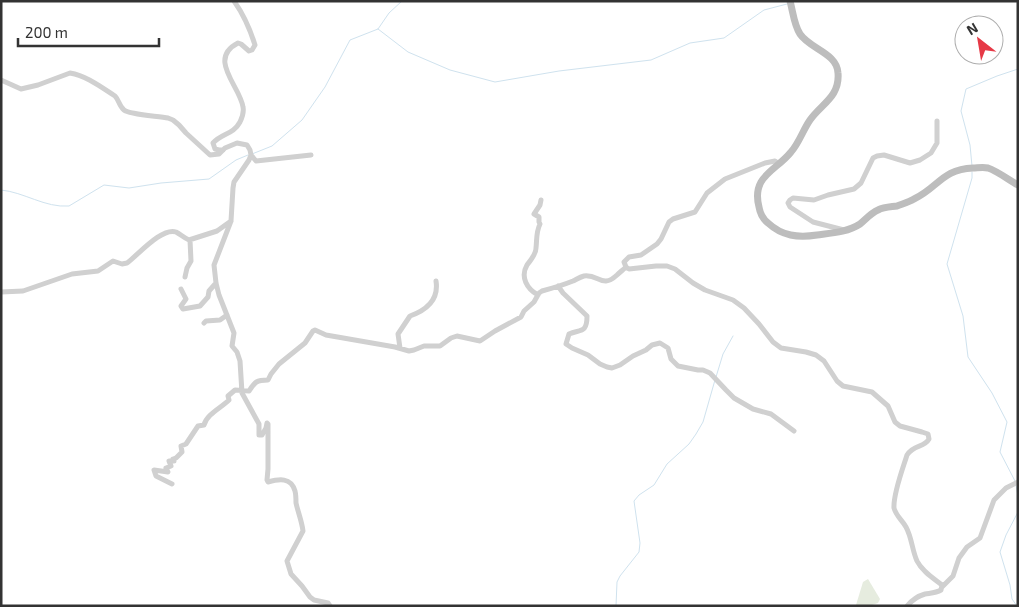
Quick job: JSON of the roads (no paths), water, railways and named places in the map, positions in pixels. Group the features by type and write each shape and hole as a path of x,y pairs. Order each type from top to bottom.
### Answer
{"main road":[{"path":"791,4 799,32 808,43 829,56 834,62 838,72 837,84 833,96 811,118 794,148 762,179 757,198 760,212 765,221 772,227 787,234 800,237 848,230 860,224 877,210 897,206 916,198 952,172 972,168 988,168 1018,185"}],"street":[{"path":"224,150 217,150 214,148 213,143 235,129 240,122 243,110 241,100 225,69 226,55 229,49 238,43 249,51 255,45 249,26 234,1"},
{"path":"1,80 21,88 38,85 70,73 84,77 115,96 121,107 128,112 173,120 210,155 219,154 237,143 247,145 256,161 311,155"},
{"path":"848,230 812,222 790,207 788,202 793,198 814,200 854,189 861,183 873,158 877,156 884,155 910,163 920,160 937,144 938,121"},
{"path":"251,152 249,160 234,182 231,221 214,265 216,283 234,333 232,346 240,362 242,390 259,424 259,435 262,435 268,424 267,481 287,480 295,489 303,531 288,557 291,574 310,597 314,600 328,603 330,606"},
{"path":"626,267 624,262 628,256 640,255 658,244 669,222 680,216 695,212 707,192 720,182 765,163 775,161 778,164"},
{"path":"538,295 527,286 524,277 525,270 536,249 540,224 539,216 534,214 541,200"},
{"path":"1,292 22,291 72,274 98,271 113,261 122,264 127,263 165,232 177,232 183,238 190,240 218,231 231,221"},
{"path":"185,277 191,261 190,240"},
{"path":"626,267 629,269 667,266 675,269 705,290 733,300 744,308 773,342 781,348 806,352 816,356 824,361 837,382 843,386 872,392 888,406 895,422 900,426 928,434 929,440 927,443 915,447 907,455 896,492 894,506 896,515 906,526 917,562 942,587"},
{"path":"172,484 156,476 154,470 168,472 166,468 171,466 169,461 174,461 173,458 176,458 182,452 181,446 186,444 198,426 204,425 206,419 228,400 228,396 235,390 249,391 256,382 268,380 279,364 304,343 315,330 326,335 409,351 424,346 440,346 457,336 480,341 521,317 542,291 573,281 582,276 609,281 614,279 626,267"},
{"path":"400,348 398,334 410,316 419,313 429,306 435,297 436,280"},
{"path":"182,288 186,299 181,306 183,309 193,308 200,306 216,283"},
{"path":"558,286 587,316 586,325 583,330 569,334 566,344 572,348 588,355 600,364 612,368 652,345 660,343 668,348 671,359 678,366 710,373 734,398 753,409 770,414 794,431"},
{"path":"204,323 206,321 220,320 227,315"},
{"path":"907,606 914,599 922,595 942,590 942,587 953,576 960,558 967,547 980,538 994,500 1006,488 1018,482"}],"waterway":[{"path":"252,154 272,146 302,120 325,87 350,40 378,29 389,13 402,1"},
{"path":"378,29 408,52 450,70 495,82 559,71 651,60 690,43 724,38 764,10 787,4"},
{"path":"972,166 970,145 961,111 966,89 1018,69"},
{"path":"1,190 10,191 51,205 69,206 104,185 129,188 209,179 236,160 248,155"},
{"path":"972,172 972,178 947,264 963,316 968,357 992,393 1007,422 1000,452 1015,481"},
{"path":"716,377 723,354 733,336"},
{"path":"616,606 617,582 639,552 640,543 634,501 639,495 654,485 667,464 689,444 696,434 703,422 715,380"},
{"path":"1016,485 1018,496"},
{"path":"1017,606 1012,599 1010,585 1000,552 1006,535 1018,512"}]}
